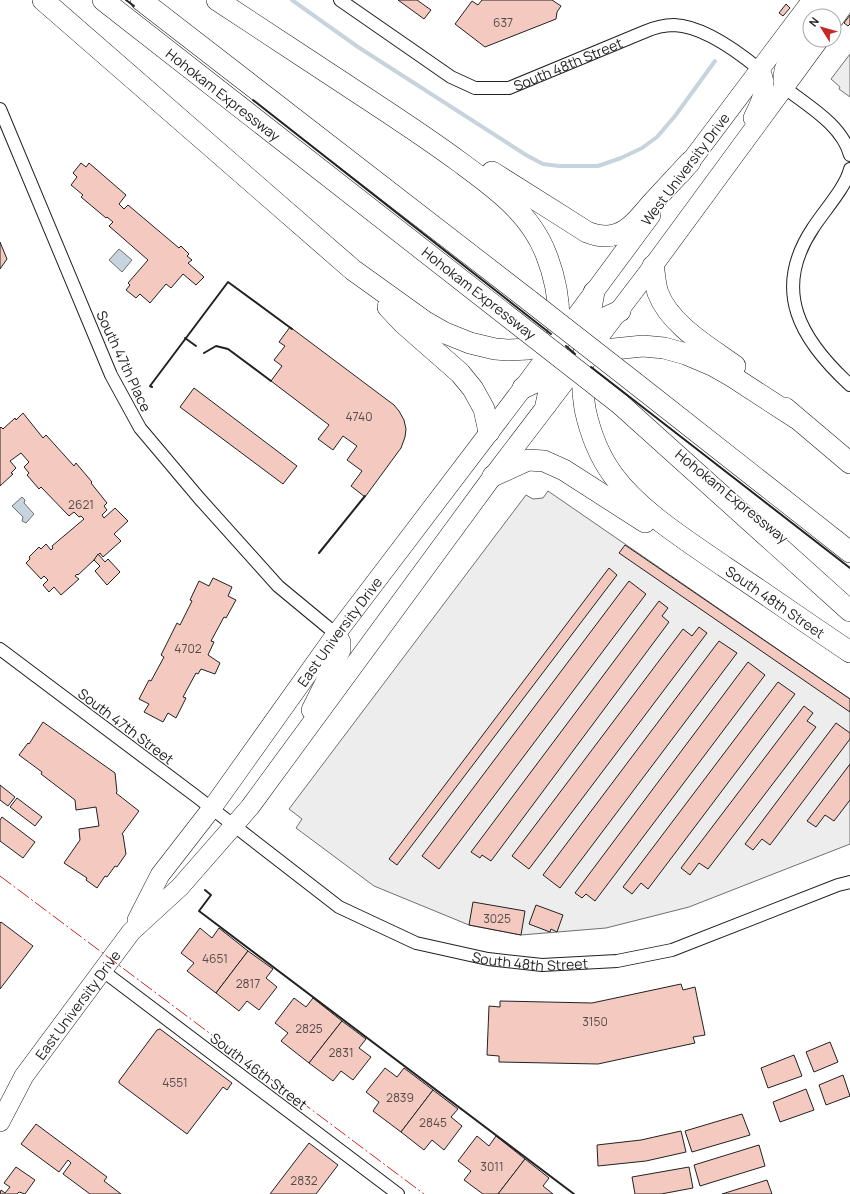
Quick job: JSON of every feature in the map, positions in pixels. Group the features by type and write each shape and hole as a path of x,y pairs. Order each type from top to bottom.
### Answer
{"highway":[{"path":"43,0 354,270 433,327 470,343 495,349 520,350 536,348 620,311"},
{"name":"Hohokam Expressway","path":"103,0 620,404 850,593"},
{"name":"Hohokam Expressway","path":"141,0 530,301 850,552"},
{"path":"217,0 434,143 483,179 522,214 531,226 545,253 555,282 559,310 559,339 546,405"},
{"path":"434,143 490,171 587,232 599,236 617,234 625,230 690,162"},
{"path":"653,266 658,293 663,304 673,317 686,330 746,374 850,463"},
{"path":"354,270 403,323 460,373 470,385 482,404 486,415 489,432"},
{"path":"594,292 583,359 582,388 589,425 599,451 613,475 642,506 700,550"},
{"path":"522,388 583,359 613,348 643,346 664,348 686,354 712,365 734,377 796,418"},
{"path":"620,404 850,611"},
{"path":"493,476 528,460 550,463 564,470 648,523 700,550"},
{"name":"South 48th Street","path":"700,550 850,652"}],"main road":[{"name":"West University Drive","path":"559,339 812,0"},
{"path":"785,88 783,77 787,61 802,39"},
{"path":"583,359 731,162 813,48"},
{"path":"731,162 764,96 765,84 763,74 760,69"},
{"name":"East University Drive","path":"1,1110 24,1076 131,932 160,875 212,808 336,634 559,339"},
{"name":"East University Drive","path":"131,932 180,887 235,826 292,751 493,476 546,405 583,359"},
{"path":"292,751 326,678 341,650 341,642 336,634"}],"street":[{"name":"South 48th Street","path":"340,0 451,77 475,88 509,88 644,32 658,27 675,25 695,30 712,37 735,50 760,69"},
{"path":"785,88 825,119 841,135 850,155"},
{"name":"South 47th Place","path":"0,109 111,375 140,428 189,488 278,586 336,634"},
{"path":"850,169 844,184 812,229 800,251 795,268 793,284 794,300 799,321 811,344 833,369 850,385"},
{"name":"South 47th Street","path":"0,649 235,826"},
{"name":"South 48th Street","path":"235,826 340,907 416,943 488,959 542,965 617,961 672,950 838,885 850,882"},
{"name":"South 46th Street","path":"103,971 398,1194"}],"shaded area":[{"path":"850,54 850,97 839,89 840,87 831,79"},
{"path":"119,249 132,260 122,272 109,260"},
{"path":"548,491 850,699 850,844 689,907 606,928 521,935 469,925 374,886 296,828 302,819 289,809 526,495 533,499 543,498"},
{"path":"22,497 25,500 24,503 34,514 26,523 22,521 23,517 12,506"}],"building":[{"path":"398,0 417,0 431,10 424,19"},
{"path":"482,0 552,0 561,6 557,12 556,19 485,47 455,24 472,1 478,5"},
{"path":"786,4 790,8 783,16 779,13"},
{"path":"850,15 850,24 848,26 844,23"},
{"path":"81,163 86,167 89,163 126,195 119,204 124,209 128,205 179,248 181,246 189,254 187,256 192,260 188,263 204,277 196,285 183,274 171,288 166,284 150,303 140,294 136,298 126,290 130,285 128,283 148,260 109,226 113,222 81,197 83,195 71,185 77,177 73,173"},
{"path":"0,242 7,259 0,269"},
{"path":"290,327 394,405 404,420 406,429 401,448 365,497 351,486 362,471 347,460 357,446 343,436 333,450 318,439 329,425 271,381 282,366 274,360 285,346 279,342"},
{"path":"194,388 297,466 283,484 180,407"},
{"path":"23,413 43,438 46,435 74,466 76,463 92,482 91,483 107,503 104,506 107,510 102,515 104,518 115,508 128,521 114,534 121,541 103,557 100,553 78,575 77,574 75,576 79,579 61,595 54,587 49,592 43,585 48,580 44,576 41,579 26,563 30,559 29,557 39,547 41,549 46,544 51,550 53,548 52,546 84,519 81,516 79,517 74,512 69,516 41,487 39,489 27,475 29,473 24,467 29,462 21,453 10,461 16,468 11,473 13,474 0,486 0,428 1,427 3,429"},
{"path":"625,545 850,699 850,712 619,553"},
{"path":"98,554 105,562 108,559 120,572 107,585 95,571 100,566 94,560"},
{"path":"609,568 617,575 397,865 389,859"},
{"path":"213,578 232,587 228,596 236,600 226,618 224,617 211,641 214,642 208,655 220,663 215,674 201,669 198,674 196,673 183,697 186,698 176,718 168,713 163,722 144,712 149,704 139,699 164,657 161,655 177,623 180,625 192,601 190,600 199,581 209,586"},
{"path":"629,581 646,594 439,869 422,856"},
{"path":"659,601 668,608 662,616 669,622 491,861 482,855 480,858 471,852"},
{"path":"699,627 707,633 529,869 512,856 683,629 692,636"},
{"path":"719,641 737,653 560,888 543,875"},
{"path":"748,662 765,675 595,901 586,894 582,898 575,893"},
{"path":"778,682 795,694 648,889 641,883 632,894 623,887"},
{"path":"804,706 813,713 807,721 816,727 708,869 699,863 690,875 681,868"},
{"path":"43,722 115,773 116,793 139,811 122,834 126,854 117,867 115,866 107,877 105,876 97,888 86,880 87,878 64,863 80,840 79,829 99,826 96,807 76,810 75,800 19,755 28,743 29,744"},
{"path":"836,723 850,733 850,739 770,845 762,839 753,850 745,844"},
{"path":"850,764 850,800 834,821 825,815 816,827 807,821"},
{"path":"0,785 15,797 8,806 0,800"},
{"path":"17,798 42,817 35,826 10,807"},
{"path":"2,817 35,842 23,858 0,841 0,820"},
{"path":"473,902 525,911 521,935 469,925"},
{"path":"536,905 563,915 557,932 551,929 550,932 529,924"},
{"path":"1,922 33,946 0,989 0,923"},
{"path":"200,928 212,938 219,928 248,951 216,993 187,971 194,963 181,953"},
{"path":"248,951 273,969 266,978 277,987 259,1010 247,1001 239,1011 216,993"},
{"path":"681,984 683,990 695,987 705,1035 693,1037 695,1043 598,1064 499,1062 499,1056 487,1055 489,1006 500,1007 500,1001 592,1003"},
{"path":"294,998 306,1007 313,998 342,1021 309,1063 281,1041 288,1033 275,1023"},
{"path":"342,1021 366,1039 359,1048 371,1057 353,1080 341,1071 333,1081 309,1063"},
{"path":"160,1029 232,1083 227,1090 223,1087 187,1134 119,1083 157,1030"},
{"path":"830,1042 838,1062 814,1072 806,1052"},
{"path":"794,1055 802,1076 768,1088 761,1068"},
{"path":"385,1068 397,1077 404,1068 433,1090 401,1132 373,1111 379,1102 366,1092"},
{"path":"843,1075 850,1096 826,1105 819,1085"},
{"path":"806,1089 814,1110 780,1122 773,1102"},
{"path":"433,1090 458,1109 451,1117 462,1126 444,1150 432,1140 424,1150 401,1132"},
{"path":"742,1114 750,1135 692,1152 685,1131"},
{"path":"36,1124 107,1177 104,1181 121,1194 90,1194 63,1174 71,1163 68,1160 59,1172 21,1144"},
{"path":"681,1131 686,1152 646,1161 598,1166 597,1145 641,1140"},
{"path":"477,1136 489,1146 496,1136 525,1159 498,1194 483,1194 464,1180 471,1171 458,1161"},
{"path":"309,1143 338,1165 316,1194 270,1194"},
{"path":"759,1145 765,1166 700,1186 694,1165"},
{"path":"525,1159 549,1178 543,1186 553,1194 498,1194"},
{"path":"16,1167 35,1180 25,1194 19,1192 17,1194 0,1194 1,1190 5,1193 10,1187 4,1183"},
{"path":"689,1167 693,1188 661,1194 635,1194 632,1177"},
{"path":"767,1180 772,1194 722,1194"}],"waterway":[{"path":"292,0 358,47 526,155 543,164 559,166 598,166 621,158 642,148 657,137 675,116 715,61"}],"wall":[{"path":"126,0 134,6"},
{"path":"253,100 551,334"},
{"path":"152,387 150,386 228,282 292,329"},
{"path":"185,338 196,346"},
{"path":"204,353 216,346 228,349 271,381"},
{"path":"566,346 575,354"},
{"path":"591,367 850,568"},
{"path":"319,553 365,496"},
{"path":"205,890 211,895 199,911 574,1194"}],"power":[{"path":"0,876 424,1194"}]}
